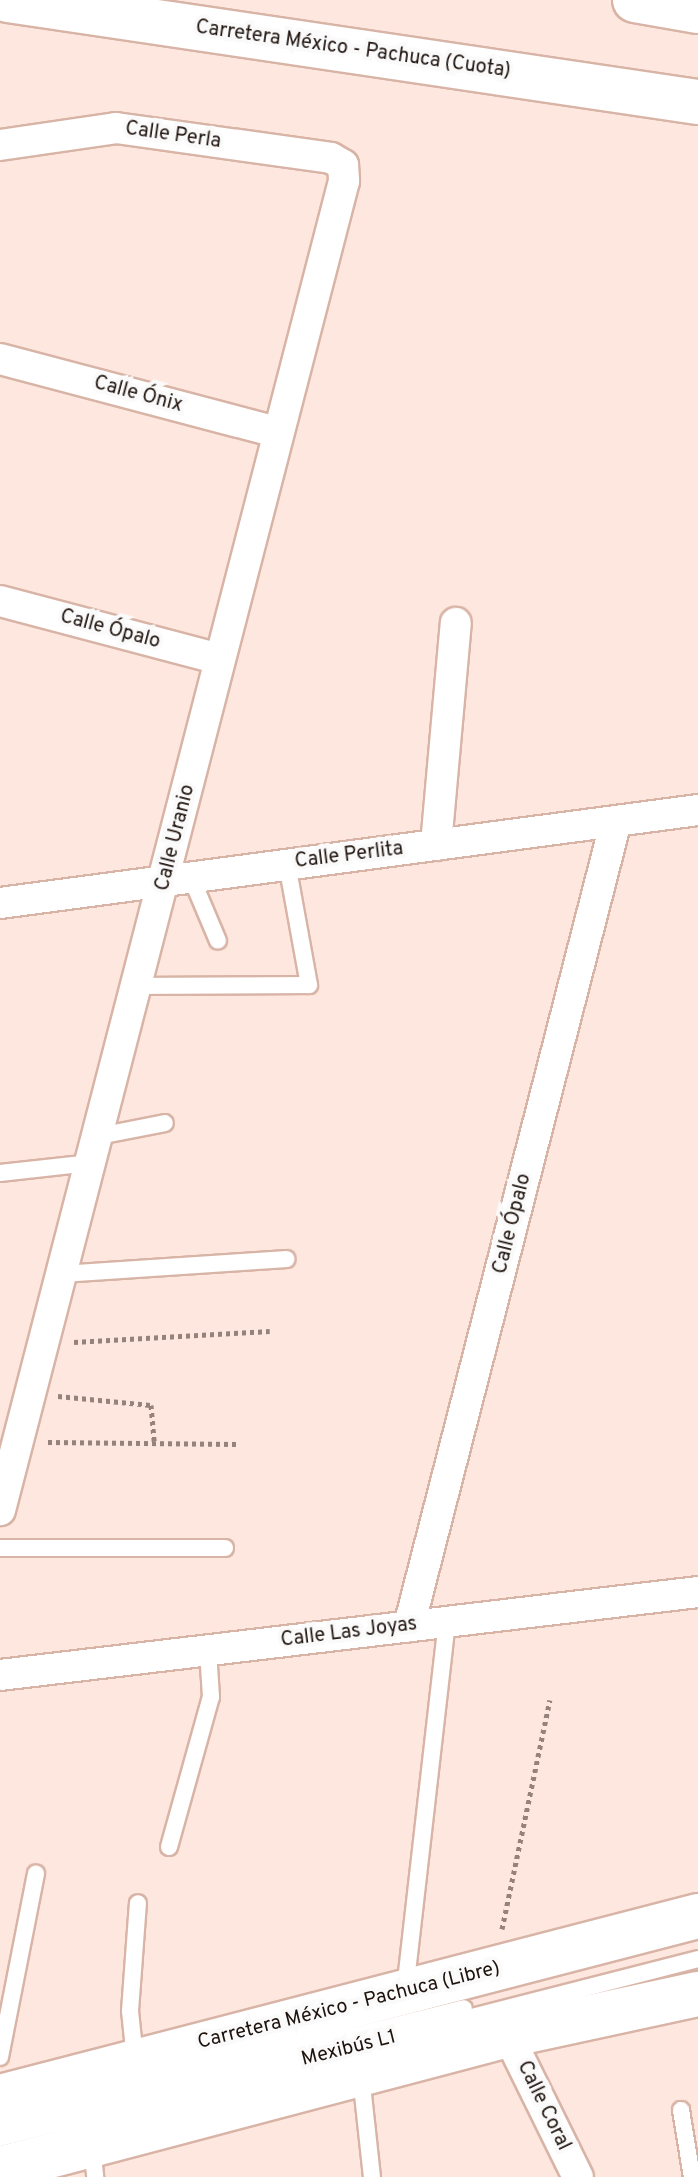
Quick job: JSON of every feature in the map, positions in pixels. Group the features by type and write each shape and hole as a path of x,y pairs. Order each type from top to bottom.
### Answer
{"main road":[{"name":"Carretera México - Pachuca (Cuota)","path":"8,0 698,102"},
{"path":"635,0 698,11"},
{"name":"Carretera México - Pachuca (Libre)","path":"0,2098 698,1916"},
{"path":"0,2169 94,2161 361,2074 508,2035 698,1994"},
{"path":"612,2013 698,2017"}],"street":[{"name":"Calle Perla","path":"0,145 116,128 343,165"},
{"name":"Calle Uranio","path":"0,1510 138,986 179,878 219,659 343,165"},
{"name":"Calle Ónix","path":"0,359 276,432"},
{"name":"Calle Ópalo","path":"0,601 219,659"},
{"path":"436,845 456,623"},
{"name":"Calle Perlita","path":"0,903 698,810"},
{"name":"Calle Ópalo","path":"409,1626 616,821"},
{"name":"Calle Las Joyas","path":"0,1675 698,1592"},
{"name":"Calle Coral","path":"508,2035 578,2177"}],"lane":[{"path":"138,986 309,985 287,864"},
{"path":"179,878 218,941"},
{"path":"0,1173 95,1149 165,1123"},
{"path":"62,1274 287,1259"},
{"path":"0,1548 225,1548"},
{"path":"405,1991 447,1622"},
{"path":"169,1847 211,1697 208,1650"},
{"path":"0,2098 36,1873"},
{"path":"136,2061 130,2011 138,1903"},
{"name":"Mexibús L1","path":"0,2098 698,1949"},
{"name":"Mexibús L1","path":"0,2098 698,1959"},
{"path":"361,2074 372,2177"},
{"path":"681,2110 692,2177"}],"path":[{"path":"45,1340 270,1331"},
{"path":"31,1391 151,1405 154,1443"},
{"path":"19,1439 236,1444"},
{"path":"508,1965 502,1931 550,1700"}]}
